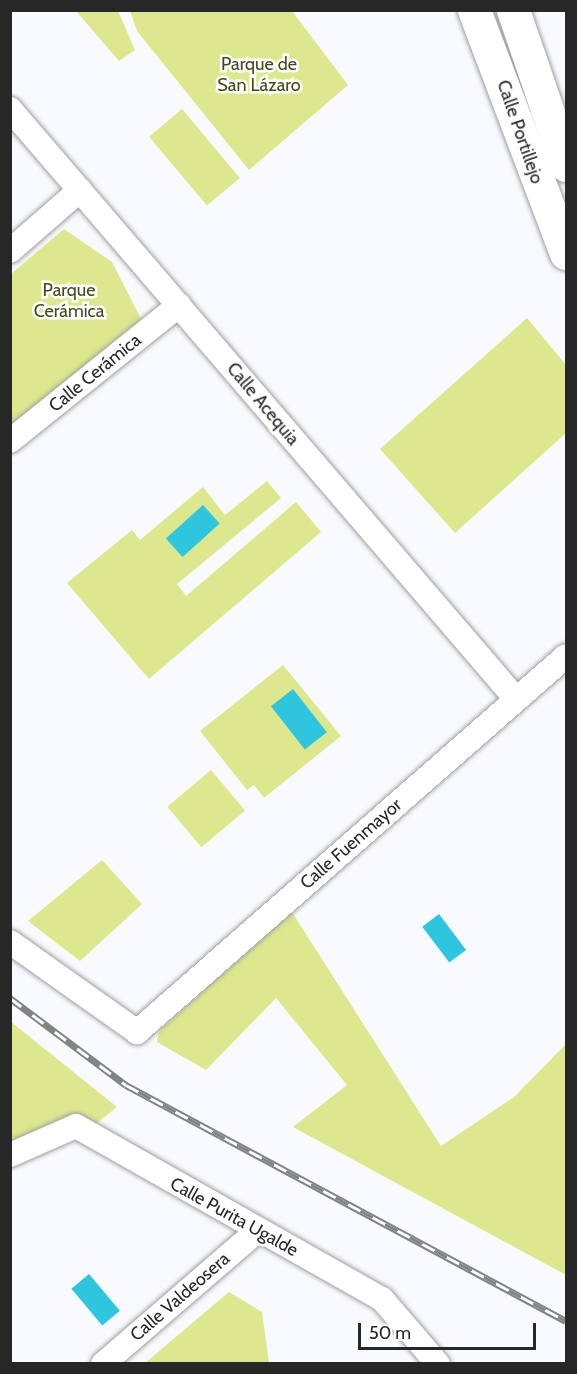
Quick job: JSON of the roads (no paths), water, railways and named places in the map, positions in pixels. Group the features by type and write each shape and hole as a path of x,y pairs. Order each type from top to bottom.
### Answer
{"main road":[{"name":"Calle Portillejo","path":"474,10 567,254"},
{"name":"Calle Portillejo","path":"513,10 567,165"}],"street":[{"name":"Calle Acequia","path":"10,109 516,699"},
{"path":"10,251 80,190"},
{"name":"Calle Cerámica","path":"10,441 179,305"},
{"name":"Calle Fuenmayor","path":"10,942 137,1032 567,656"},
{"name":"Calle Purita Ugalde","path":"10,1155 76,1126 257,1231 382,1299 438,1364"},
{"name":"Calle Valdeosera","path":"103,1364 257,1231"}],"water":[{"path":"203,505 220,524 183,557 166,538"},
{"path":"293,689 327,732 305,750 271,706"},
{"path":"439,914 466,950 449,963 422,927"},
{"path":"89,1274 120,1311 102,1326 71,1289"}],"railway":[{"path":"10,998 126,1085 566,1321"}],"park label":[{"name":"Parque de San Lázaro","path":"259,76"},
{"name":"Parque Cerámica","path":"69,301"}]}
